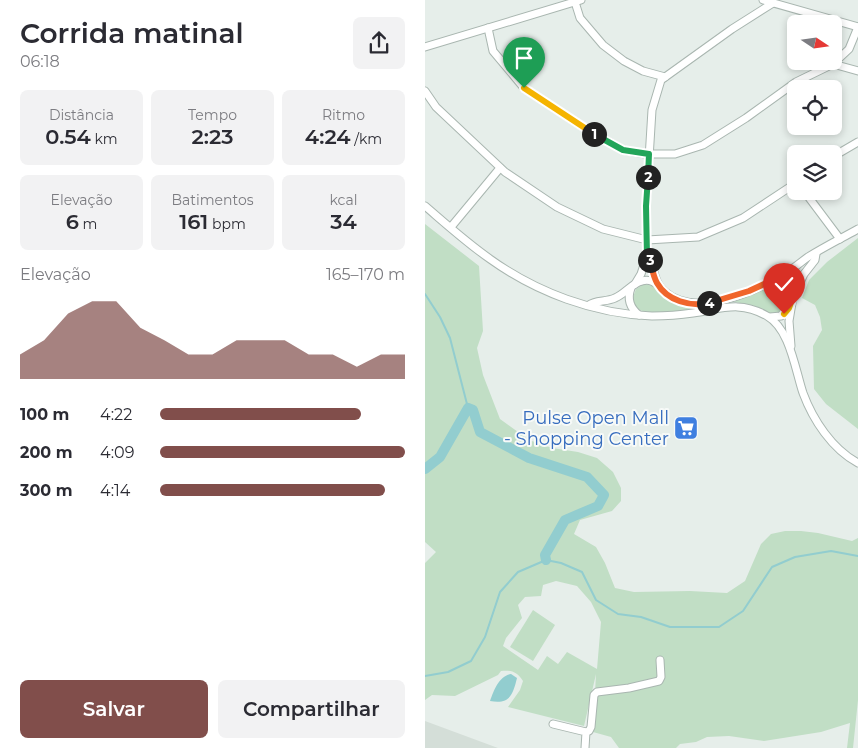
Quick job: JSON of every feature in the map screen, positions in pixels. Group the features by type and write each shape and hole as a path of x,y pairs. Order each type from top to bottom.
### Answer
{"street":[{"path":"763,0 858,27 849,49 843,55"},
{"path":"425,47 578,1 580,18 603,45 643,71 665,77"},
{"path":"639,315 629,303 629,295 641,274 647,256 646,206 652,110 661,80 732,29 773,3"},
{"path":"488,28 493,51 524,88 583,128 623,150 649,154 675,154 703,145 796,82 821,70"},
{"path":"843,67 858,71"},
{"path":"425,91 436,107 500,168 557,207 603,230 647,240 698,237 743,218 787,189"},
{"path":"842,151 858,142"},
{"path":"451,227 500,168"},
{"path":"811,200 841,239"},
{"path":"425,206 478,250 514,274 550,292 609,312 639,315 680,315 735,306 752,309 770,317 780,329 790,349 803,391 815,417 832,441 846,455 858,463"},
{"path":"589,305 592,302 605,302 616,298 633,286 647,280 657,284 677,300 689,304 702,304 749,291 775,279 858,229"},
{"path":"790,349 789,321 793,297 803,274 815,260 816,254"},
{"path":"647,256 657,284"},
{"path":"775,279 787,286 793,297"},
{"path":"770,317 781,316 787,312 791,305"},
{"path":"585,748 586,732 591,727 594,695 597,692 629,688 659,681 661,677 660,660"},
{"path":"553,724 586,732"}],"shaded area":[{"path":"425,721 498,748 425,748"}],"green space":[{"path":"425,224 479,266 483,331 477,348 483,375 500,419 529,440 552,448 578,452 597,458 613,472 621,488 621,501 612,511 580,520 574,534 596,547 615,588 634,592 690,591 727,593 745,581 761,544 771,534 785,531 801,531 852,541 858,538 858,700 853,748 847,748 850,723 821,732 764,741 729,736 707,737 696,742 680,744 676,748 619,748 611,737 593,732 596,674 584,726 508,707 520,690 523,681 511,671 501,671 498,675 455,696 432,695 425,700 425,563 436,552 425,542","holes":["556,581 577,586 591,602 601,622 597,669 567,652 558,664 547,656 538,670 503,646 506,638 522,618 518,605 525,597 541,596 543,585"]},
{"path":"858,238 858,429 826,404 814,389 813,346 822,330 820,317 815,305 802,298 809,280 827,262"},
{"path":"644,284 653,286 674,303 693,309 659,313 640,310 635,305 633,297 636,289"},
{"path":"771,285 781,288 787,296 786,305 779,313 769,313 754,306 731,301"},
{"path":"533,610 555,625 533,661 510,647"}],"water":[{"path":"511,674 517,678 514,689 509,697 502,701 490,701 500,681"}],"waterway":[{"path":"425,294 440,317 450,338 468,408"},
{"path":"425,469 440,457 468,408 473,410 480,432 529,458 587,477 604,495 598,506 565,520 545,555 546,560"},
{"path":"425,676 448,672 471,661 485,637 500,592 518,572 546,560 561,563 582,572 596,600 618,614 641,617 670,627 719,627 743,611 772,567 795,557 831,551 858,556"}],"place":[{"name":"Pulse Open Mall - Shopping Center","path":"686,428"}],"route":[{"path":"524,88 583,128 623,150 649,154 646,206 647,256 657,284 661,289 671,297 683,302 702,304 735,296 775,279 787,286 793,297 791,305 784,314"}]}
